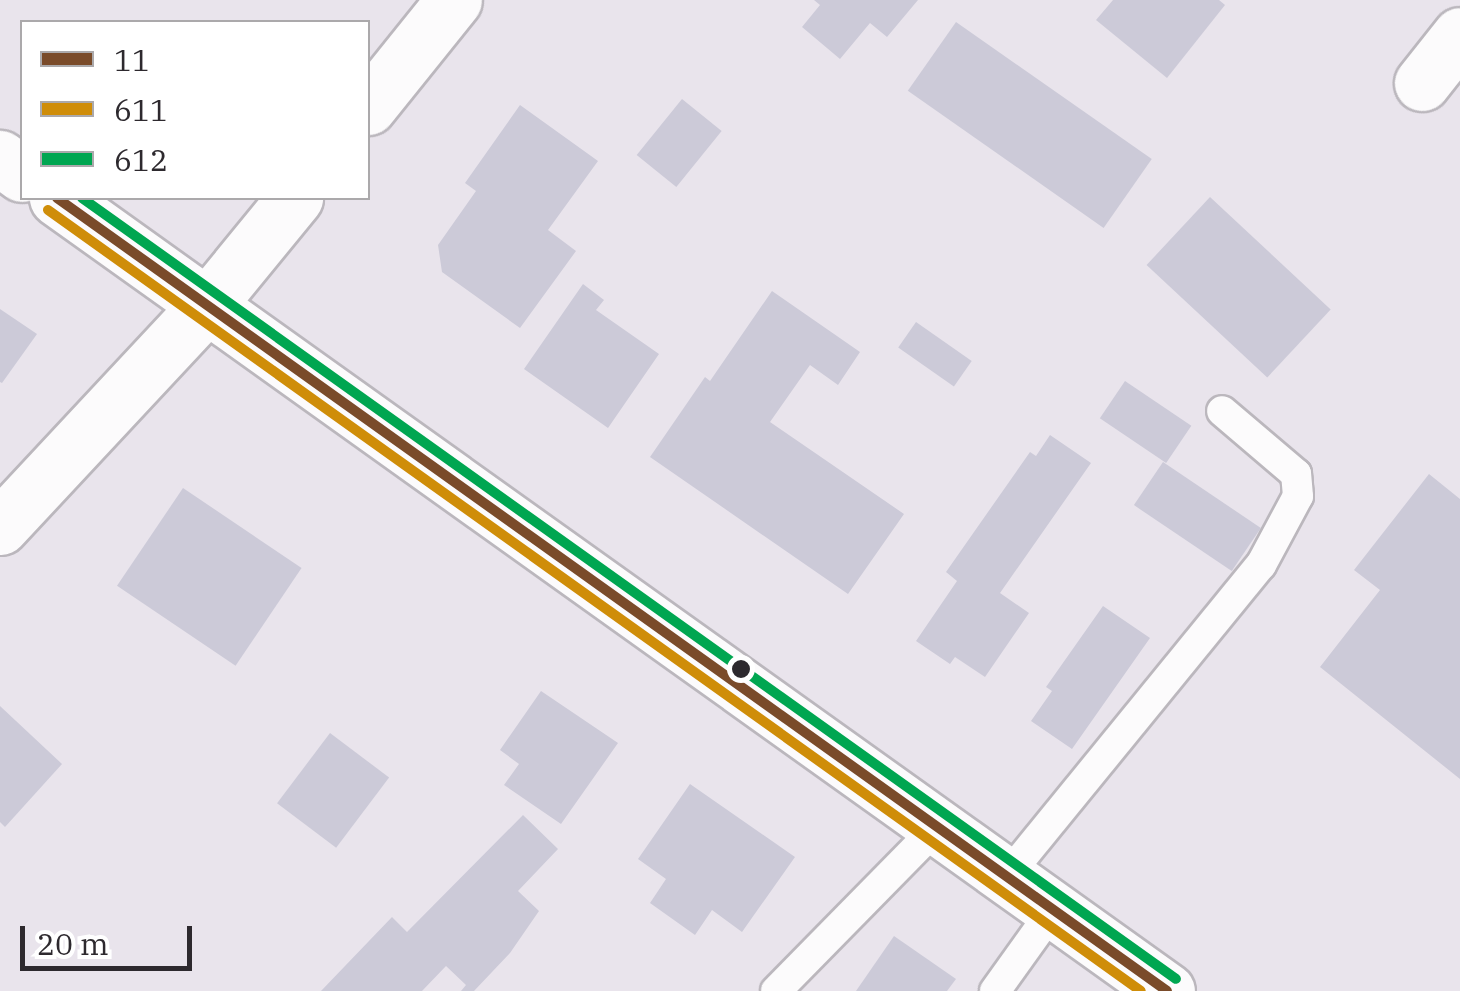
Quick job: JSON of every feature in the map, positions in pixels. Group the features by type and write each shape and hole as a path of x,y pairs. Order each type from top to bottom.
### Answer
{"main road":[{"path":"370,105 454,0"},
{"path":"1422,84 1460,35"},
{"path":"60,200 210,303 1167,991"},
{"path":"0,528 210,303 292,200"}],"lane":[{"path":"1006,876 1261,565 1298,496 1296,474 1222,411"},
{"path":"776,991 937,826"},
{"path":"995,991 1053,910"}],"building":[{"path":"814,0 918,0 887,37 870,23 840,59 802,27 820,5"},
{"path":"1113,0 1219,0 1225,5 1167,78 1096,20"},
{"path":"956,22 1152,159 1104,228 908,91"},
{"path":"682,99 722,131 676,187 637,155"},
{"path":"520,105 598,161 548,230 576,251 520,328 442,272 438,245 476,191 465,183"},
{"path":"1210,197 1331,310 1267,378 1147,265"},
{"path":"583,284 604,300 596,310 659,354 608,428 524,369"},
{"path":"772,291 860,352 838,385 810,365 770,422 904,514 848,594 650,457 705,377 710,381"},
{"path":"0,309 37,334 2,383 0,382"},
{"path":"916,322 972,361 954,386 898,347"},
{"path":"1125,381 1191,426 1166,463 1100,418"},
{"path":"1050,435 1091,463 1000,593 1029,613 985,677 955,657 950,664 916,641 957,581 946,572 1030,452 1036,456"},
{"path":"1163,462 1261,528 1232,571 1134,505"},
{"path":"1429,474 1460,499 1460,779 1320,667 1380,590 1354,570"},
{"path":"183,488 302,568 236,666 117,586"},
{"path":"1103,606 1150,638 1072,749 1031,721 1052,691 1046,687"},
{"path":"541,691 618,743 561,824 504,785 519,764 500,750"},
{"path":"0,706 62,764 5,827 0,822"},
{"path":"330,733 389,778 336,848 277,803"},
{"path":"690,784 795,857 742,932 712,910 695,935 650,903 666,879 638,859"},
{"path":"523,815 558,849 518,891 539,911 510,953 474,991 461,991 466,985 446,966 422,991 321,991 392,917 407,932"},
{"path":"894,936 956,979 947,991 856,991"}],"transit line":[{"name":"11","path":"60,200 1167,991"},
{"name":"612","path":"85,200 1176,979"},
{"name":"611","path":"48,210 1141,991"}]}
